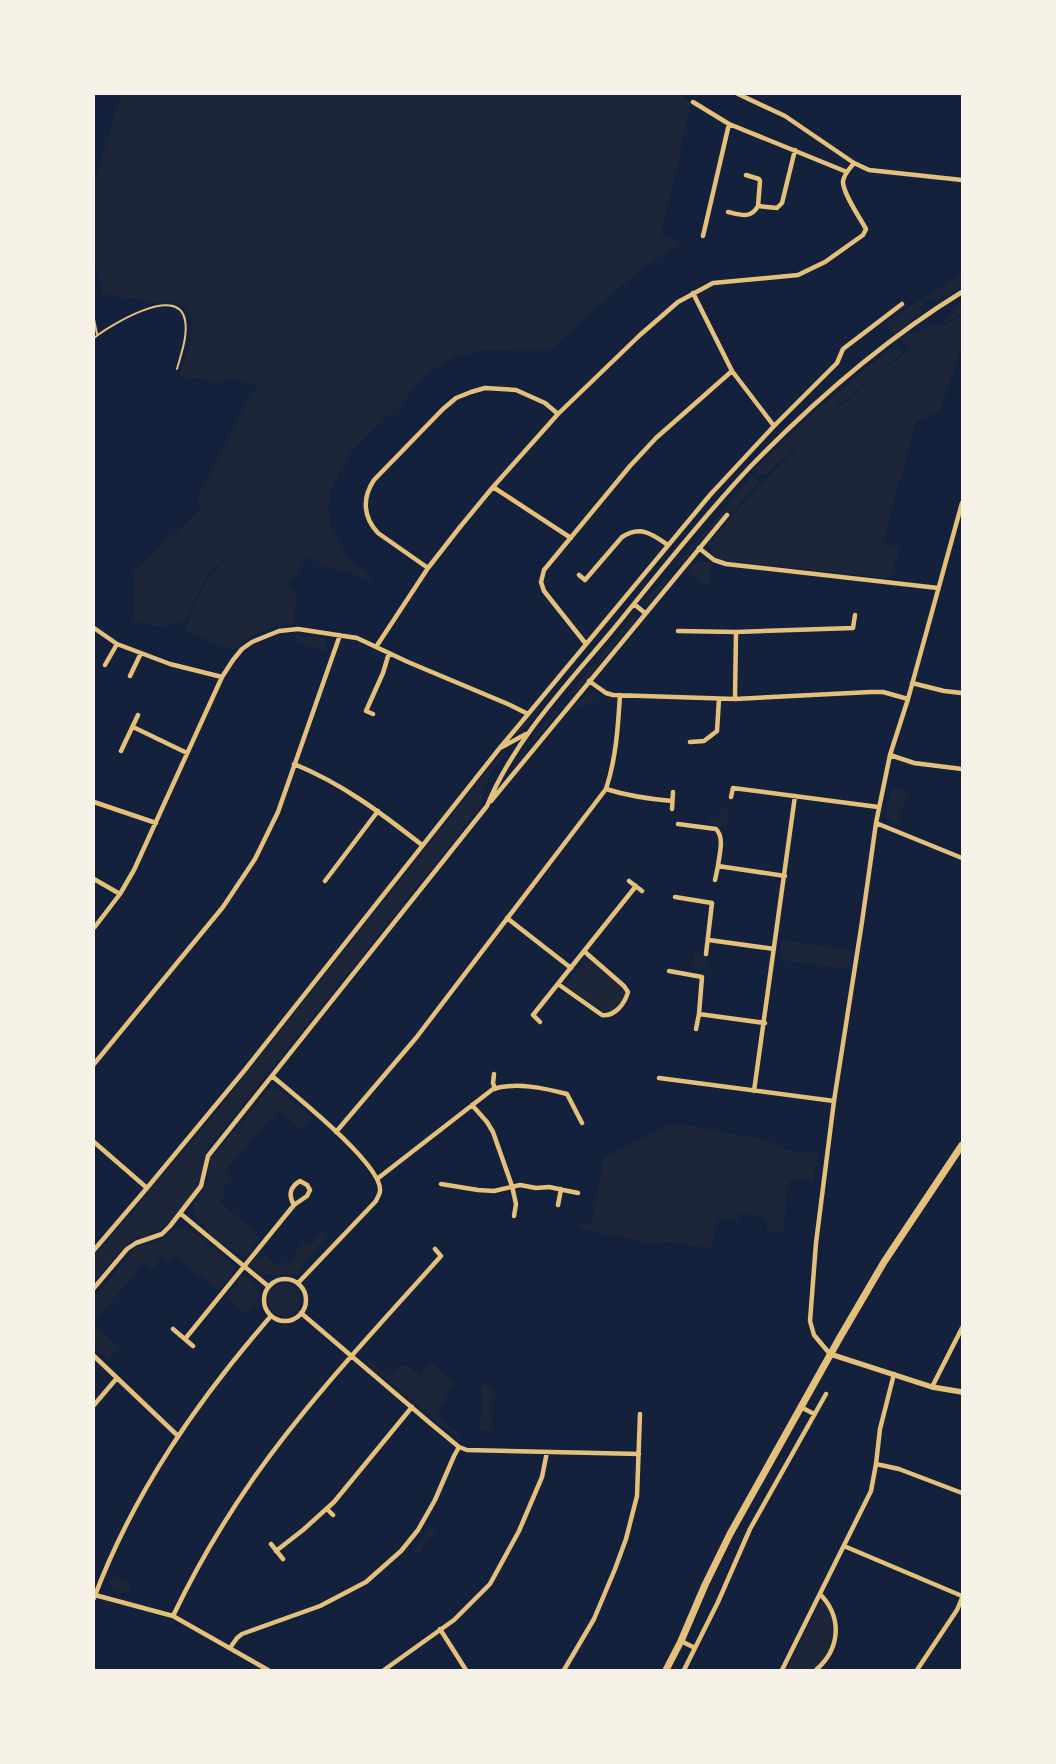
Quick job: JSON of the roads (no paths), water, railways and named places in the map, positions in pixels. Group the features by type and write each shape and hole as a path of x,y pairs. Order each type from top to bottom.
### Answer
{"highway":[{"path":"666,1670 730,1534 830,1354 884,1262 962,1145"}],"street":[{"path":"738,94 785,116 854,163 869,170 962,180"},
{"path":"693,102 729,124 847,172"},
{"path":"703,236 729,124"},
{"path":"758,206 774,209 780,207 795,150"},
{"path":"376,647 428,568 493,486 558,414 640,335 678,302 713,283 798,275 825,262 863,235 866,229 846,192 843,181 854,163"},
{"path":"728,212 744,216 756,211 760,181 746,175"},
{"path":"701,220 707,222"},
{"path":"487,806 496,785 529,733 634,604 737,483 795,422 876,352 962,292"},
{"path":"693,293 732,371 774,426"},
{"path":"94,1250 266,1043 499,748 668,544 774,426 837,363 843,349 902,304"},
{"path":"586,644 544,591 541,582 544,570 630,466 656,438 732,371"},
{"path":"428,568 372,527 365,508 365,499 368,489 374,480 443,409 456,398 471,392 485,388 516,390 544,403 558,414"},
{"path":"493,486 571,538"},
{"path":"962,503 908,699 890,755 878,807 834,1101 816,1243 810,1321 814,1335 830,1354 932,1387 962,1392"},
{"path":"94,1288 127,1250 136,1243 162,1234 181,1214 201,1186 208,1156 487,806 727,515"},
{"path":"579,575 585,580 622,537 636,530 646,532 668,544"},
{"path":"699,548 714,560 726,564 938,588"},
{"path":"634,604 645,613"},
{"path":"678,631 736,632 853,628 855,615"},
{"path":"94,628 117,644 170,664 222,677"},
{"path":"94,928 120,894 134,870 222,677 242,649 252,642 279,631 298,629 357,638 445,679 528,714"},
{"path":"735,699 736,632"},
{"path":"94,1064 223,907 255,860 278,812 340,635"},
{"path":"105,665 117,644"},
{"path":"130,676 141,653"},
{"path":"373,714 366,711 383,674 389,653"},
{"path":"589,681 606,693 620,695 735,699 882,692 908,699"},
{"path":"912,683 944,691 962,693"},
{"path":"336,1132 416,1038 606,790 611,773 620,695"},
{"path":"690,742 704,741 717,731 719,699"},
{"path":"121,751 138,715"},
{"path":"133,727 187,753"},
{"path":"499,748 529,733"},
{"path":"890,755 922,764 962,769"},
{"path":"294,764 346,789 422,845"},
{"path":"731,797 733,788 878,807"},
{"path":"606,790 640,798 672,801"},
{"path":"672,810 673,792"},
{"path":"754,1091 786,876 795,796"},
{"path":"94,802 156,823"},
{"path":"325,881 378,811"},
{"path":"876,823 962,858"},
{"path":"678,824 716,830 720,833 721,839 715,880"},
{"path":"718,866 786,876"},
{"path":"94,886 96,880 120,894"},
{"path":"629,881 642,891"},
{"path":"540,1022 531,1014 585,952 636,886"},
{"path":"675,897 712,902 706,954"},
{"path":"507,918 571,968"},
{"path":"709,940 774,949"},
{"path":"558,984 602,1015 608,1016 614,1013 626,998 628,992 624,986 585,952"},
{"path":"669,971 702,977 696,1029"},
{"path":"699,1014 765,1023"},
{"path":"494,1074 493,1083 495,1089"},
{"path":"272,1076 362,1157 377,1178 380,1190 376,1202 298,1283"},
{"path":"659,1078 834,1101"},
{"path":"377,1178 472,1105 495,1089 505,1086 522,1086 567,1094 582,1123"},
{"path":"472,1105 481,1114 493,1132 512,1186 516,1204 514,1216"},
{"path":"94,1142 147,1188"},
{"path":"185,1339 294,1205 307,1196 310,1190 307,1185 300,1181 294,1185 290,1192 290,1198 294,1205"},
{"path":"441,1184 494,1191 520,1185 536,1188 549,1187 578,1193"},
{"path":"558,1205 561,1189"},
{"path":"181,1214 268,1286"},
{"path":"173,1616 225,1520 254,1478 285,1436 351,1356 441,1256 435,1249"},
{"path":"286,1278 298,1283 305,1294 306,1301 301,1313 290,1321 283,1321 271,1316 264,1305 265,1292 268,1286 279,1279 286,1278"},
{"path":"301,1313 412,1407 467,1450 639,1454"},
{"path":"268,1670 173,1616 94,1596 138,1500 178,1436 271,1316"},
{"path":"932,1387 962,1328"},
{"path":"173,1329 193,1346"},
{"path":"94,1356 178,1436"},
{"path":"782,1670 871,1491 880,1428 894,1374"},
{"path":"94,1405 117,1378"},
{"path":"684,1670 718,1602 750,1530 826,1394"},
{"path":"276,1550 327,1509 412,1407"},
{"path":"801,1407 814,1414"},
{"path":"564,1670 594,1619 616,1570 637,1496 640,1414"},
{"path":"230,1648 242,1634 320,1606 366,1582 401,1550 418,1530 435,1500 460,1446"},
{"path":"384,1670 454,1620 490,1584 519,1531 542,1477 547,1452"},
{"path":"876,1464 900,1469 962,1493"},
{"path":"327,1509 333,1515"},
{"path":"271,1544 283,1559"},
{"path":"844,1546 962,1597 957,1610 917,1670"},
{"path":"816,1670 825,1662 832,1650 836,1634 832,1609 820,1594"},
{"path":"440,1629 466,1670"},
{"path":"681,1641 695,1648"}],"lane":[{"path":"94,338 118,322 146,309 162,305 175,306 180,310 185,319 186,334 177,369"},
{"path":"94,319 98,335"}]}
